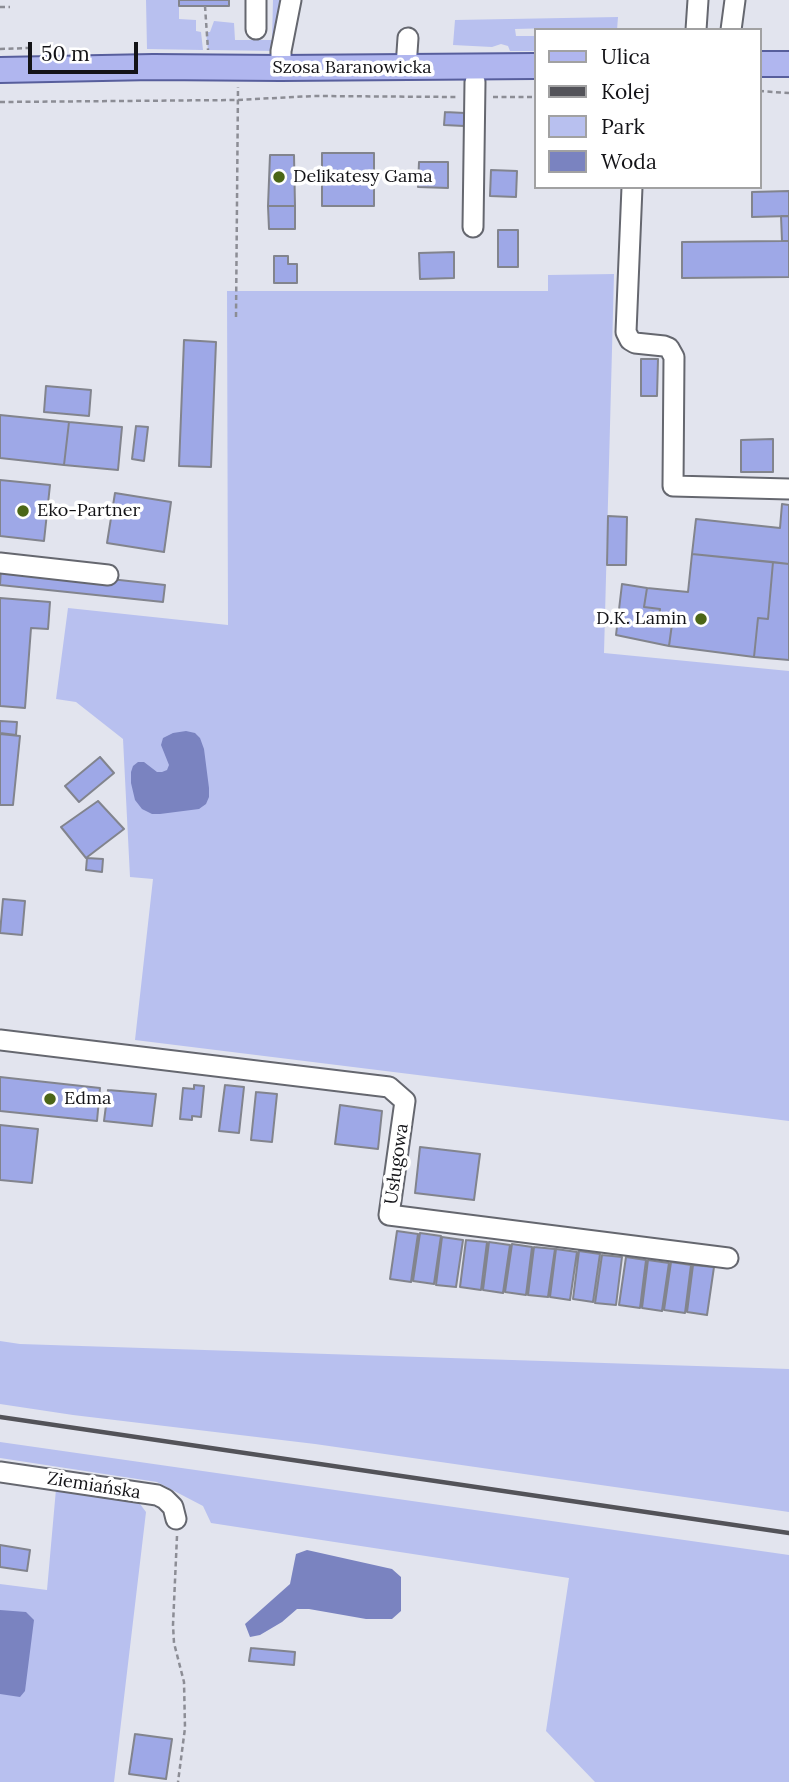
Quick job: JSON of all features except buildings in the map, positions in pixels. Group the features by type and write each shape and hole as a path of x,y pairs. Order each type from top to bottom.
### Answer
{"main road":[{"path":"761,64 789,64"},
{"name":"Szosa Baranowicka","path":"475,82 534,66"},
{"name":"Szosa Baranowicka","path":"3,82 153,67 281,76 406,75 475,82 534,81"},
{"name":"Szosa Baranowicka","path":"3,82 115,84 238,92 281,76"},
{"path":"115,84 134,78 281,76"},
{"path":"761,79 789,79"}],"street":[{"path":"256,0 257,29"},
{"path":"281,76 281,51 291,0"},
{"path":"687,0 687,28"},
{"path":"696,28 698,0"},
{"path":"731,28 735,0"},
{"path":"406,75 408,37"},
{"path":"473,227 475,82"},
{"path":"632,189 626,332 627,337 635,343 664,346 674,357 673,486 789,489"},
{"path":"0,563 108,575"},
{"name":"Usługowa","path":"0,1041 389,1087 405,1101 390,1215 728,1258"},
{"name":"Ziemiańska","path":"0,1472 157,1496 173,1507 176,1519"}],"path":[{"path":"205,6 208,50"},
{"path":"0,7 10,7"},
{"path":"3,82 314,96 475,82 534,97"},
{"path":"761,91 789,93"},
{"path":"236,317 238,92"},
{"path":"176,1519 173,1625 174,1643 184,1682 185,1728 178,1782"}],"green space":[{"path":"146,0 179,0 179,19 196,20 196,31 201,32 203,50 147,49"},
{"path":"273,0 283,0 275,51 208,50 206,32 210,32 214,21 234,23 235,40 272,40"},
{"path":"618,17 617,28 515,29 516,36 534,36 534,51 510,51 508,46 501,44 492,47 453,45 455,20"},
{"path":"614,274 604,653 789,671 789,1121 135,1040 153,879 130,877 123,739 76,702 56,699 68,608 228,625 227,291 548,291 548,275"},
{"path":"0,1341 20,1344 789,1369 789,1512 315,1444 0,1404"},
{"path":"0,1442 789,1555 789,1782 595,1782 546,1731 569,1578 211,1523 203,1506 157,1482 0,1458"},
{"path":"56,1489 137,1500 146,1512 114,1782 0,1782 0,1584 47,1590"}],"water":[{"path":"186,731 195,733 200,738 204,749 209,797 206,804 199,809 152,814 142,809 135,800 131,783 133,766 144,762 157,772 167,770 169,765 161,745 163,738"},
{"path":"307,1550 392,1569 401,1577 401,1611 392,1619 366,1619 297,1609 282,1622 260,1635 250,1637 245,1624 290,1584 296,1554"},
{"path":"0,1610 26,1612 34,1620 25,1691 20,1697 0,1694"}],"railway":[{"path":"0,1417 789,1533"}],"place":[{"name":"Delikatesy Gama","path":"279,177"},
{"name":"Eko-Partner","path":"23,511"},
{"name":"D.K. Lamin","path":"701,619"},
{"name":"Edma","path":"50,1099"}]}
